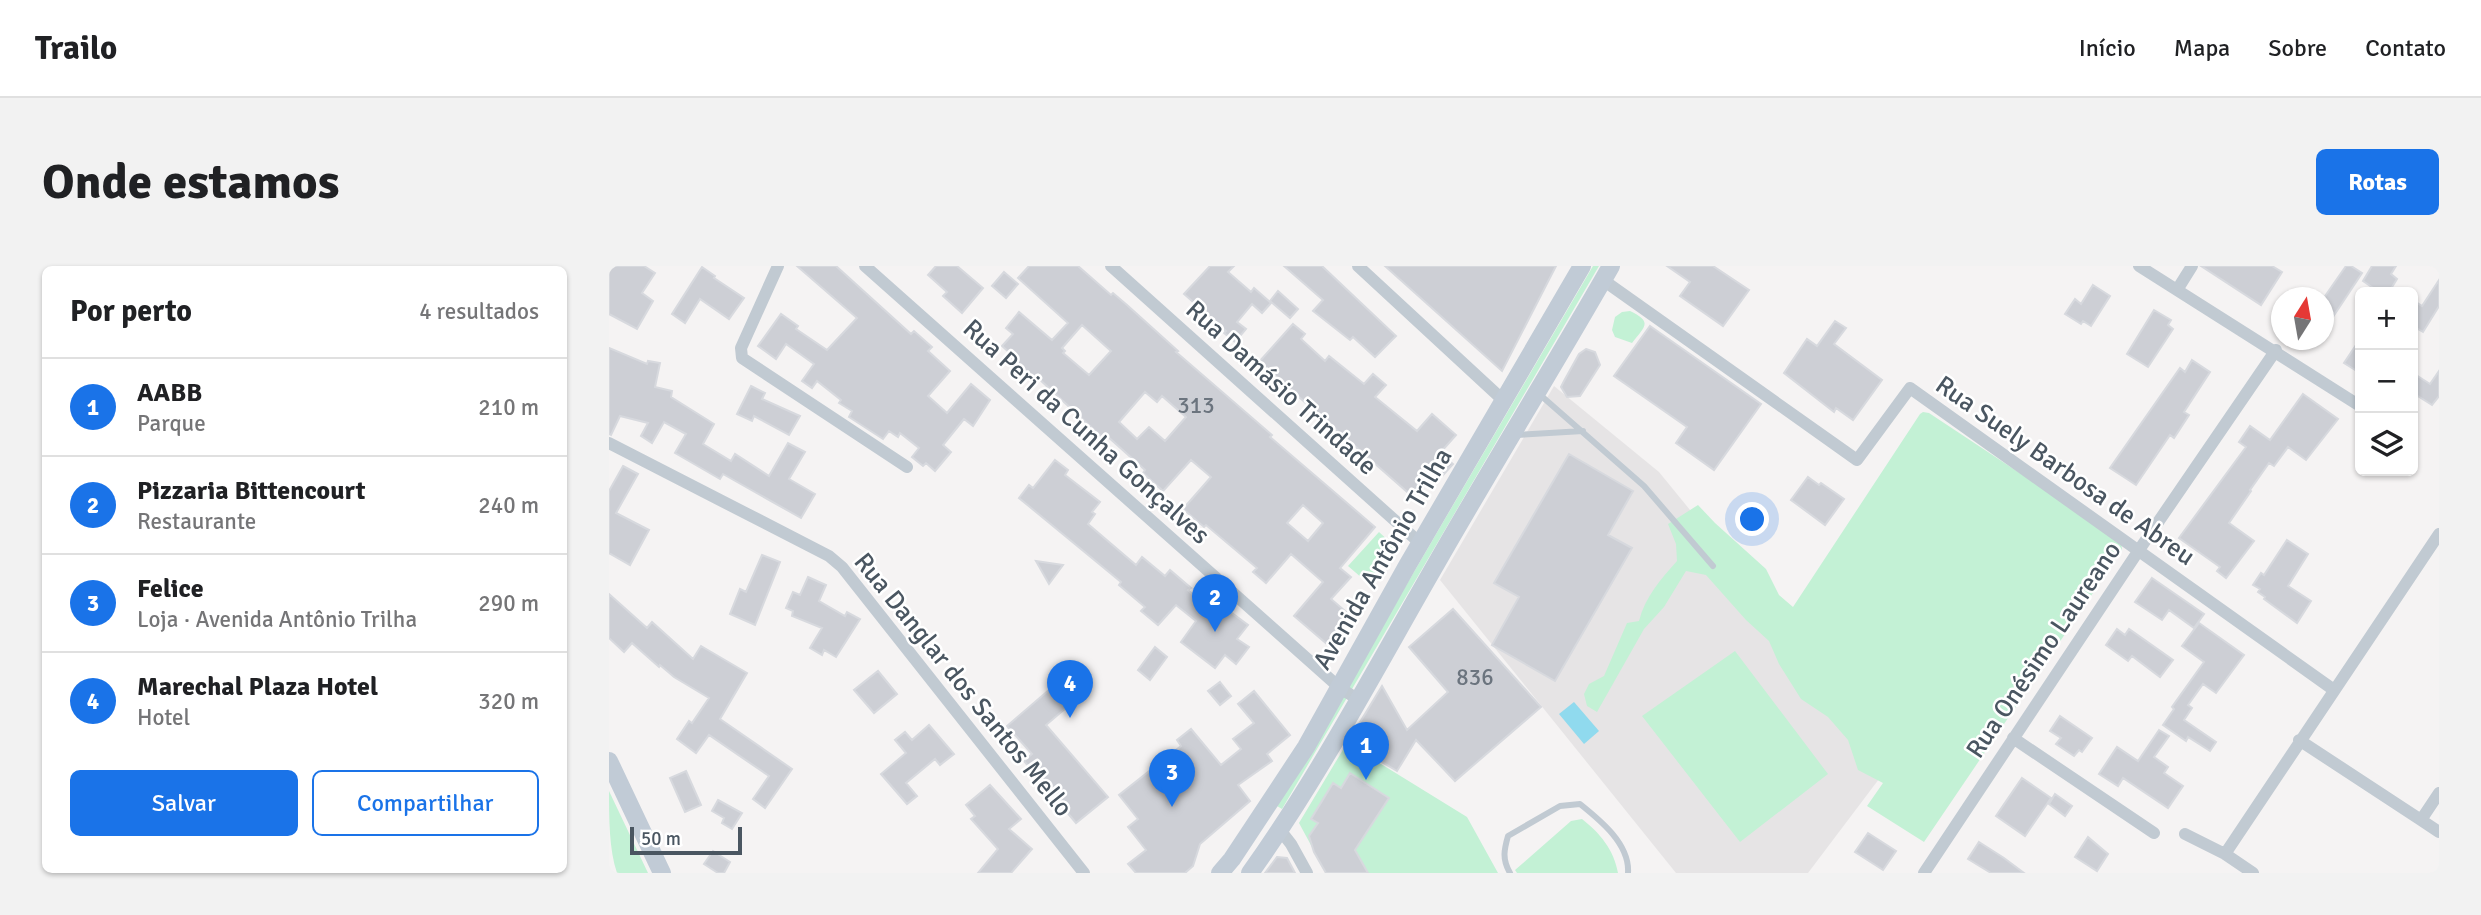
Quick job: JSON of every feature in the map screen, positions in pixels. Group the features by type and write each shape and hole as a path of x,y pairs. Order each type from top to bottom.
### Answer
{"main road":[{"name":"Avenida Antônio Trilha","path":"1220,873 1306,747 1420,543 1582,266"},
{"name":"Avenida Antônio Trilha","path":"1250,873 1280,830 1359,700 1510,435 1607,273"},
{"path":"609,761 662,873"}],"street":[{"path":"778,266 741,348 742,358 907,467"},
{"name":"Rua Peri da Cunha Gonçalves","path":"865,266 1340,688 1359,700"},
{"name":"Rua Damásio Trindade","path":"1111,266 1420,543"},
{"path":"1359,266 1504,401"},
{"path":"2139,266 2271,347"},
{"path":"2177,290 2192,266"},
{"name":"Rua Suely Barbosa de Abreu","path":"1607,273 1857,460 1910,388 2335,690"},
{"path":"2276,350 2355,403"},
{"name":"Rua Onésimo Laureano","path":"1924,873 2276,350"},
{"name":"Rua Danglar dos Santos Mello","path":"609,443 829,556 842,566 1084,873"},
{"path":"2225,854 2439,534"},
{"path":"2013,738 2154,833"},
{"path":"2299,740 2439,832"},
{"path":"2421,820 2439,793"},
{"path":"1280,830 1307,873"},
{"path":"2185,834 2225,854 2253,873"}],"lane":[{"path":"1537,393 1583,430 1644,486 1713,566"},
{"path":"1510,435 1583,430"},
{"path":"1510,873 1504,862 1509,836 1560,806 1580,804 1618,839 1629,867 1628,873"}],"shaded area":[{"path":"1554,386 1659,472 1779,619 1879,779 1808,873 1676,873 1440,580"}],"green space":[{"path":"1593,266 1599,266 1282,809 1277,806"},
{"path":"1630,311 1642,318 1645,325 1632,343 1615,337 1612,330 1615,317"},
{"path":"1923,412 1929,413 2121,540 2122,550 1924,842 1867,806 1883,783 1858,770 1848,740 1828,717 1801,699 1779,664 1769,641 1746,620 1706,575 1686,571 1664,607 1644,629 1597,712 1587,706 1584,694 1589,684 1604,676 1627,623 1639,621 1649,596 1677,561 1676,544 1668,524 1698,505 1766,569 1779,595 1793,607"},
{"path":"1379,532 1391,543 1394,554 1370,585 1348,566"},
{"path":"1735,651 1828,774 1740,842 1642,716"},
{"path":"1347,743 1467,817 1498,873 1326,873 1299,823"},
{"path":"609,791 648,873 617,873 611,844"},
{"path":"1582,819 1605,843 1618,873 1517,873 1515,870 1571,821"}],"water":[{"path":"1574,702 1599,731 1584,744 1559,714"}],"building":[{"path":"609,266 644,266 655,273 642,293 653,301 637,329 609,314"},
{"path":"797,266 836,266 911,334 914,331 932,347 928,351 950,371 928,396 947,413 971,384 990,400 973,426 964,419 943,445 951,452 935,471 926,463 923,466 912,457 919,448 900,433 898,437 889,431 883,439 849,417 852,411 839,403 841,400 817,381 812,388 802,381 814,364 786,344 776,359 758,346 781,314 798,326 796,329 827,350 857,318"},
{"path":"936,266 957,266 983,288 962,313 943,296 947,292 928,275"},
{"path":"1029,266 1078,266 1111,295 1113,293 1127,305 1178,351 1176,352 1272,435 1270,437 1375,527 1340,568 1351,577 1331,599 1351,616 1327,644 1294,616 1323,582 1291,554 1266,583 1253,572 1257,568 1183,509 1211,477 1191,460 1163,491 1143,473 1145,470 1107,436 1104,439 1038,378 1036,380 1009,356 1011,354 1002,346 1013,334 1006,328 1019,312 1052,340 1068,323 1018,278","holes":["1082,325 1111,351 1089,375 1063,353 1065,351 1062,348","1145,392 1157,402 1162,396 1186,417 1165,441 1149,427 1137,439 1119,422","1303,505 1323,523 1308,541 1287,523"]},
{"path":"1210,266 1234,266 1228,272 1251,292 1254,288 1271,303 1262,313 1252,304 1237,322 1246,329 1235,342 1184,294"},
{"path":"1284,266 1322,266 1396,336 1375,357 1353,337 1350,340 1313,311 1323,300"},
{"path":"1385,266 1556,266 1502,371"},
{"path":"1667,266 1713,266 1749,290 1723,326 1680,296 1690,282"},
{"path":"2201,266 2272,266 2282,272 2261,305"},
{"path":"2346,266 2362,273 2334,315 2334,287 2331,287"},
{"path":"2372,266 2396,266 2391,274 2397,279 2392,287 2372,287 2363,281"},
{"path":"702,267 744,298 729,319 700,299 685,323 672,314"},
{"path":"1004,272 1018,284 1006,298 992,286"},
{"path":"2439,280 2439,306 2423,332 2418,329 2418,303 2422,306"},
{"path":"2093,285 2110,296 2091,326 2083,321 2081,324 2065,314 2075,299 2081,304"},
{"path":"1278,291 1298,309 1290,318 1270,301"},
{"path":"2154,310 2171,320 2168,325 2173,329 2148,367 2127,354"},
{"path":"1835,321 1846,328 1834,344 1882,380 1853,420 1836,408 1834,412 1784,373 1807,339 1817,346"},
{"path":"1293,324 1305,334 1301,339 1325,361 1329,356 1364,384 1373,374 1386,385 1375,397 1417,431 1432,414 1456,435 1440,453 1453,464 1443,475 1432,466 1417,484 1421,488 1413,497 1259,362"},
{"path":"1650,326 1761,404 1714,470 1676,443 1687,427 1614,376"},
{"path":"2355,346 2355,370 2344,363"},
{"path":"609,348 647,364 648,361 660,363 655,387 672,391 671,397 714,424 703,444 731,461 735,454 769,476 788,443 805,452 789,479 815,494 801,518 723,474 720,479 675,453 686,434 664,422 652,443 641,436 648,423 620,416 611,435 609,434"},
{"path":"1586,349 1595,352 1600,365 1580,396 1567,397 1561,387 1579,354"},
{"path":"2192,360 2210,372 2184,412 2189,415 2174,438 2170,435 2136,485 2110,468 2180,368 2185,372"},
{"path":"2439,371 2439,396 2432,405 2418,396 2418,376 2430,384"},
{"path":"751,386 765,393 762,399 800,416 789,435 754,416 752,421 737,414"},
{"path":"2303,394 2338,419 2306,460 2288,447 2274,466 2269,463 2229,523 2254,541 2226,578 2217,571 2220,567 2179,538 2246,447 2239,442 2250,426 2270,440"},
{"path":"1569,454 1633,491 1608,535 1632,548 1555,681 1492,645 1519,597 1494,583"},
{"path":"1055,460 1068,470 1065,475 1100,502 1092,512 1095,514 1088,524 1136,565 1142,557 1165,576 1170,570 1191,588 1188,590 1207,607 1213,599 1248,625 1237,639 1249,647 1236,664 1225,655 1215,668 1181,642 1196,621 1176,605 1158,625 1141,611 1145,607 1119,585 1121,582 1019,498 1029,485 1033,488"},
{"path":"623,466 638,474 616,513 649,530 630,565 609,553 609,491"},
{"path":"1808,477 1844,499 1825,525 1791,500"},
{"path":"2287,540 2308,554 2288,586 2311,601 2297,623 2264,599 2258,592 2260,589 2253,585 2261,573 2264,575"},
{"path":"762,555 780,562 755,625 730,614 740,589 746,592"},
{"path":"1036,561 1063,565 1049,584"},
{"path":"808,577 826,585 819,601 845,616 847,612 860,619 836,657 824,650 822,655 810,648 822,628 792,616 793,611 786,608 793,592 800,595"},
{"path":"2152,578 2204,614 2194,628 2169,610 2162,620 2135,602"},
{"path":"609,594 647,628 652,622 693,659 701,646 747,673 720,719 792,769 765,808 753,799 769,776 709,735 696,753 677,739 709,698 674,677 660,665 659,667 632,643 624,652 609,638"},
{"path":"1453,609 1541,707 1455,781 1416,740 1397,771 1348,742 1382,686 1407,730 1448,692 1409,647"},
{"path":"2199,623 2244,655 2216,693 2203,684 2188,705 2192,708 2184,720 2216,742 2210,751 2188,737 2186,741 2163,725 2174,709 2172,707 2204,662 2182,646"},
{"path":"2117,629 2125,635 2129,629 2173,660 2160,677 2132,656 2128,661 2106,645"},
{"path":"1155,647 1167,657 1150,680 1138,670"},
{"path":"878,671 897,694 874,713 854,690"},
{"path":"1063,678 1079,697 1046,725 1108,797 1076,823 1024,761 1032,754 1007,726"},
{"path":"1220,682 1231,696 1220,705 1208,691"},
{"path":"1254,691 1290,735 1267,754 1272,761 1238,785 1250,801 1200,844 1193,866 1185,873 1136,873 1128,864 1146,850 1128,827 1138,819 1119,795 1181,746 1177,740 1191,729 1221,765 1241,749 1233,739 1254,723 1238,704"},
{"path":"2060,716 2092,738 2082,752 2079,750 2074,756 2056,744 2061,738 2050,731"},
{"path":"929,725 954,754 940,765 935,759 906,783 917,796 907,804 881,774 906,753 895,740 905,732 912,740"},
{"path":"2159,730 2169,736 2154,757 2168,767 2164,773 2183,786 2168,808 2123,778 2118,786 2099,774 2117,747 2138,761"},
{"path":"686,771 701,805 685,812 670,778"},
{"path":"1350,773 1389,798 1355,850 1368,873 1326,873 1314,852 1309,836 1318,823 1311,819 1333,783 1341,788"},
{"path":"2022,778 2051,798 2025,836 1996,816"},
{"path":"990,785 1021,819 1009,829 1032,849 1011,873 978,873 998,849 971,819 975,816 966,805"},
{"path":"2055,794 2072,806 2065,816 2049,804"},
{"path":"718,800 742,813 732,829 722,823 724,818 712,811"},
{"path":"1868,833 1896,851 1883,870 1855,852"},
{"path":"2088,837 2108,854 2097,871 2075,857"},
{"path":"1979,842 2024,873 1991,873 1968,859"},
{"path":"713,851 730,862 724,873 718,873 704,864"},
{"path":"1277,857 1287,858 1295,873 1265,873"}],"place":[{"name":"Pizzaria Bittencourt","path":"1215,632"},
{"name":"Marechal Plaza Hotel","path":"1070,718"},
{"name":"AABB","path":"1366,780"},
{"name":"Felice","path":"1172,807"}]}
